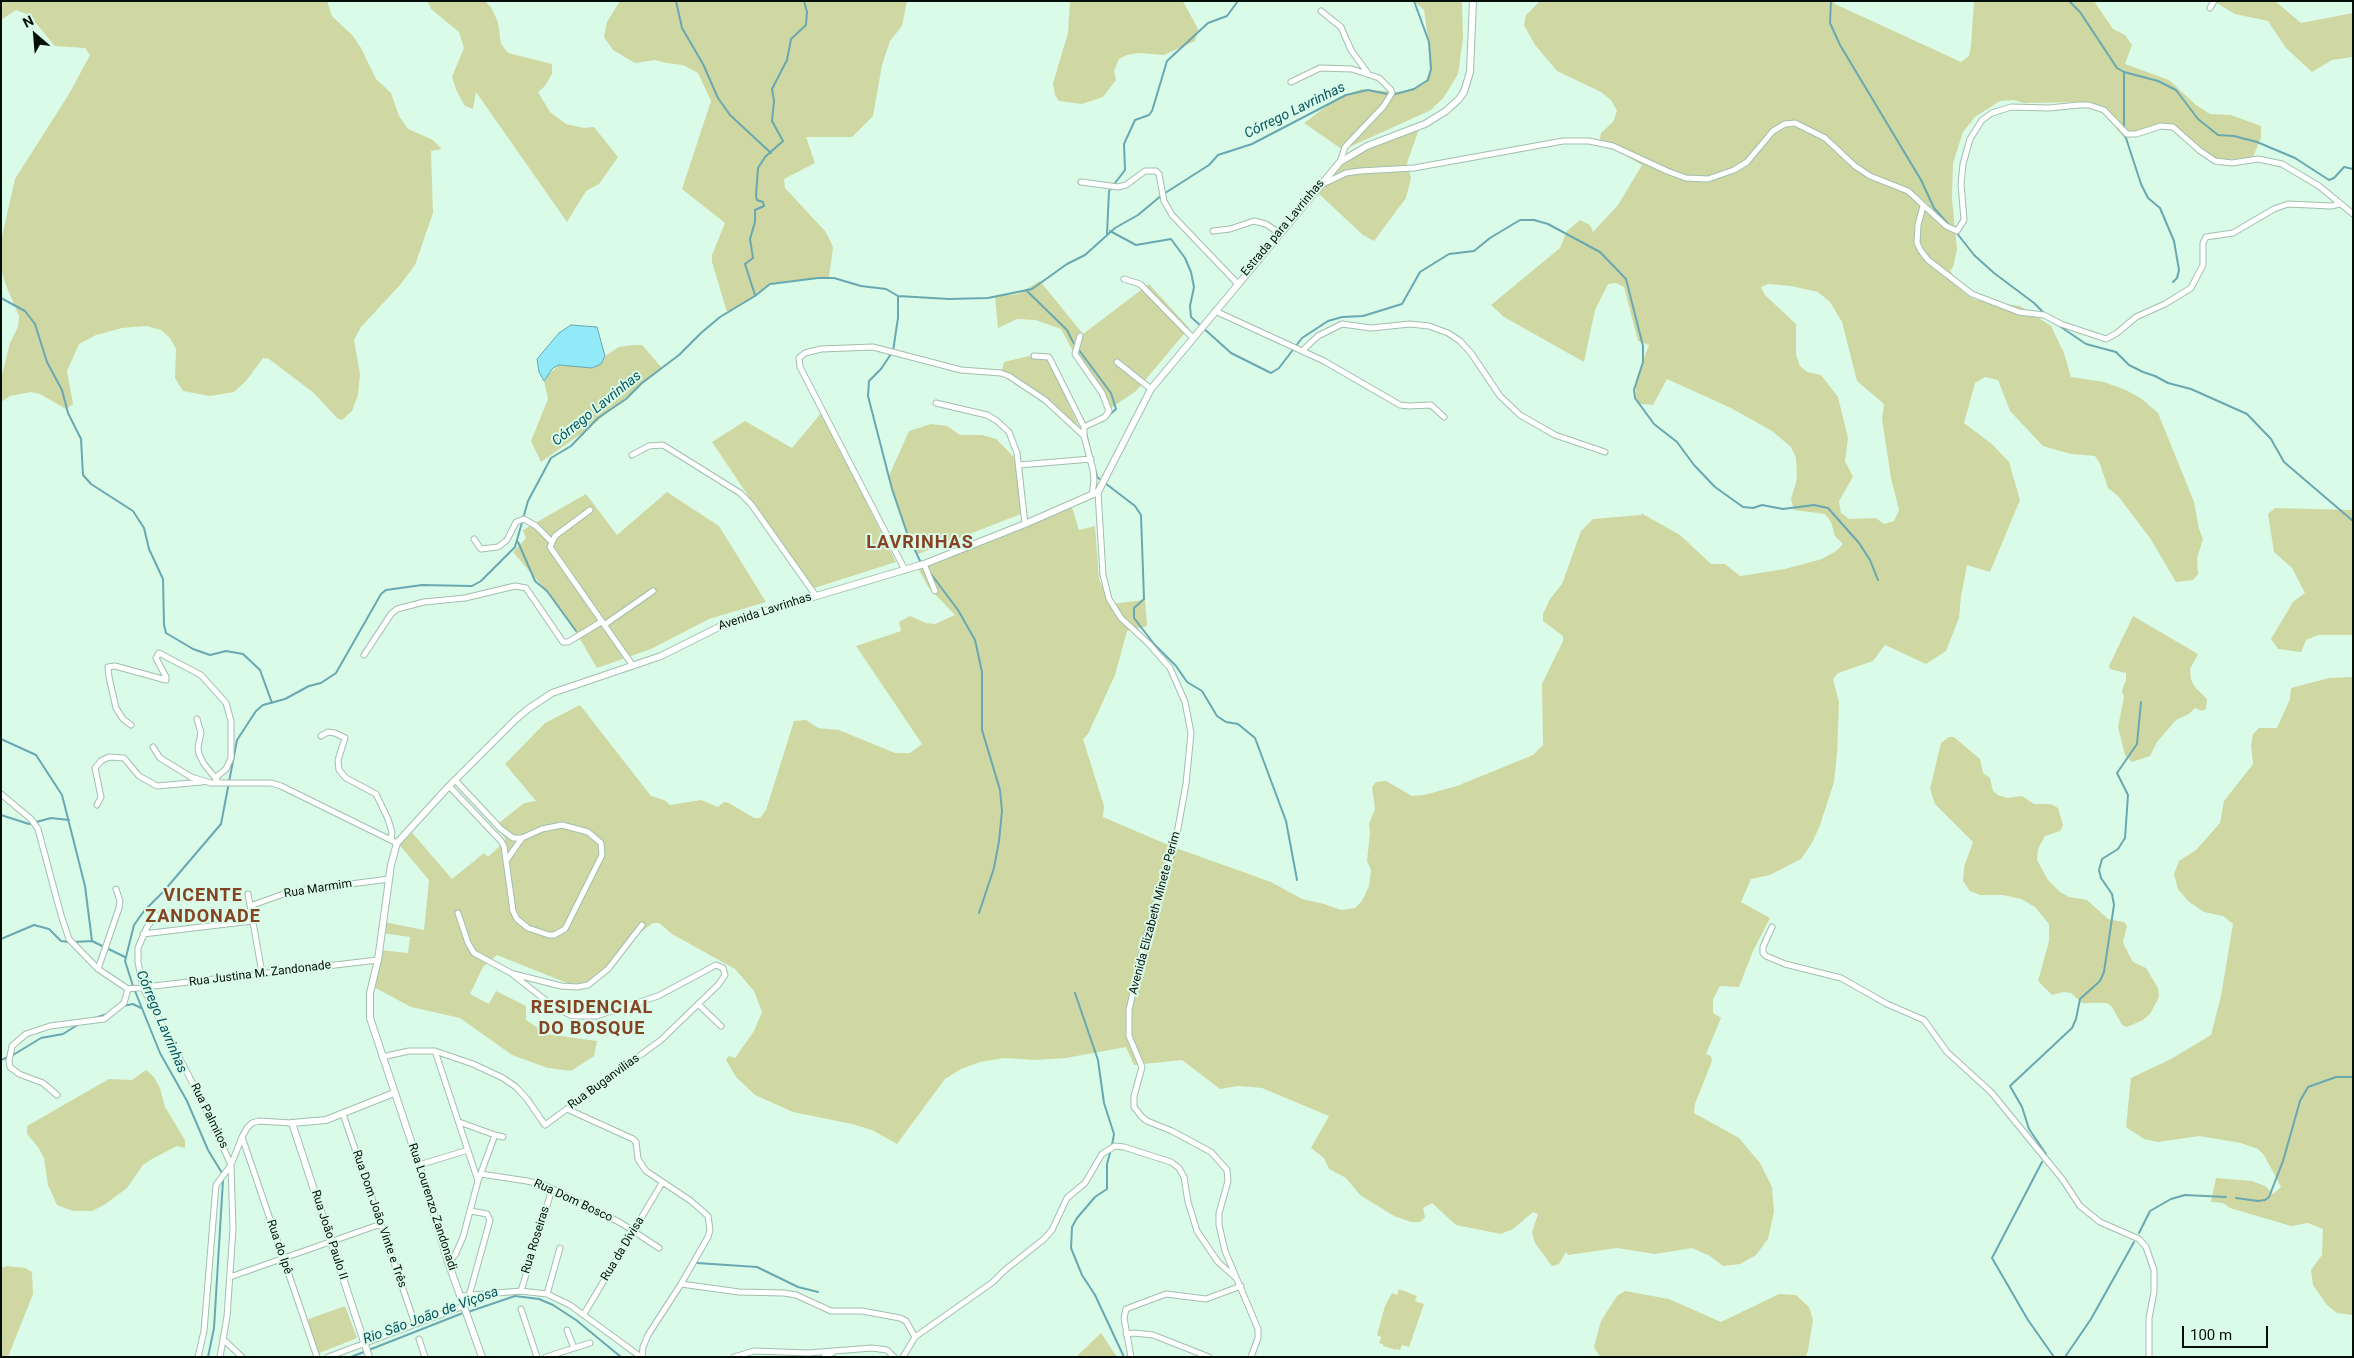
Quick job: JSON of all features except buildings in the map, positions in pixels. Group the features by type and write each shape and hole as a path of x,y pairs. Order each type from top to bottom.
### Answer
{"street":[{"name":"Estrada para Lavrinhas","path":"1095,493 1108,476 1141,405 1151,389 1214,310 1340,162 1367,146 1426,124 1446,111 1459,99 1464,92 1470,72 1473,1"},
{"path":"2210,8 2214,1"},
{"path":"1321,11 1341,27 1354,55 1367,72"},
{"path":"1291,82 1320,68 1347,68 1367,72 1384,82 1392,93 1383,106 1345,147 1340,162"},
{"path":"1320,185 1346,173 1421,167 1563,141 1607,144 1686,178 1708,179 1734,170 1747,162 1773,131 1785,124 1794,124 1825,138 1854,166 1874,178 1908,191 1952,230 1957,230 1963,225 1962,176 1967,148 1975,128 1992,113 2011,107 2049,108 2079,104 2104,110 2127,134 2136,134 2153,128 2173,127 2199,150 2215,161 2232,163 2258,159 2277,162 2304,176 2353,214"},
{"path":"1081,182 1123,186 1142,172 1156,171 1159,174 1164,201 1172,215 1237,283"},
{"path":"1923,206 1918,225 1917,243 1921,251 1928,260 1972,294 2019,312 2044,315 2061,324 2106,339 2117,333 2136,317 2165,304 2191,288 2202,265 2206,237 2233,233 2274,209 2288,204 2334,206 2340,204"},
{"path":"1214,231 1230,229 1254,221 1266,224 1279,233"},
{"path":"1124,279 1140,284 1192,337"},
{"path":"1214,310 1302,351 1400,405 1431,405 1444,417"},
{"path":"1302,351 1318,336 1342,324 1371,328 1410,324 1429,326 1448,333 1460,341 1507,404 1520,415 1555,435 1605,452"},
{"path":"1080,336 1075,354 1102,393 1109,414 1084,427"},
{"path":"905,570 800,366 801,356 821,349 873,347 971,372 1000,373 1035,392 1084,436"},
{"path":"1034,356 1050,357 1084,427 1084,436"},
{"path":"1117,362 1151,389"},
{"path":"936,403 972,410 997,421 1004,427 1013,440 1019,465 1026,524"},
{"name":"Avenida Elizabeth Minete Perim","path":"1084,436 1091,459 1103,575 1109,599 1116,612 1149,644 1170,668 1185,702 1191,733 1186,784 1176,839 1143,947 1129,1010 1129,1036 1142,1067 1133,1102 1134,1107 1142,1117 1198,1144 1211,1152 1224,1164 1228,1176 1219,1213 1219,1225 1224,1251 1258,1328 1258,1338 1251,1357"},
{"path":"632,455 649,446 662,446 740,493 751,504 816,596"},
{"path":"1019,465 1091,459"},
{"name":"Avenida Lavrinhas","path":"394,841 528,709 538,701 562,689 669,652 716,626 924,564 1026,524 1095,493"},
{"path":"590,510 551,541 551,550 633,666"},
{"path":"474,538 481,549 498,547 507,540 516,522 526,519 551,541"},
{"path":"924,564 935,591"},
{"path":"364,655 391,614 398,609 424,602 465,598 516,586 526,588 563,642 568,642 603,623 654,591"},
{"path":"131,725 118,713 116,708 108,677 108,667 115,666 166,680 156,658 160,653 202,675 226,703 232,727 229,765 215,778"},
{"path":"197,719 201,733 198,747 199,754 204,764 221,784"},
{"path":"321,736 328,732 345,738 338,760 339,770 346,778 376,794 388,819 394,841"},
{"path":"153,747 160,758 182,772 203,782"},
{"path":"97,805 101,797 95,768 101,761 110,758 124,758 139,776 157,786 178,782 221,784 272,783 394,841"},
{"path":"449,786 501,840 513,911 517,919 528,928 548,935 554,935 565,929 602,855 601,842 588,832 562,825 542,829 522,838 513,838 507,835 456,780"},
{"path":"1,794 31,818 38,829 65,931 76,948 98,969 129,989 124,1003 104,1019 50,1026 26,1034 12,1046 9,1061 10,1067 19,1074 43,1083 57,1095"},
{"path":"506,861 522,838"},
{"name":"Rua Lourenzo Zandonadi","path":"394,841 378,960 369,1006 372,1027 419,1165 448,1262 482,1357"},
{"name":"Rua Marmim","path":"250,906 289,892 389,879"},
{"path":"98,969 119,908 120,901 116,889"},
{"path":"248,894 262,974"},
{"name":"Rua Buganvilias","path":"435,1051 466,1061 503,1078 527,1099 546,1125 661,1040 724,978 723,968 716,966 708,968 658,996 613,1012 581,1017 563,1012 511,974 474,953 468,943 458,912"},
{"path":"143,934 156,915"},
{"path":"143,934 252,921"},
{"path":"511,974 561,986 577,987 588,985 608,969 642,926"},
{"path":"1772,927 1763,948 1763,953 1766,956 1785,964 1841,978 1887,1004 1924,1020 1947,1052 1992,1092 2086,1212 2100,1222 2140,1239 2146,1248 2154,1270 2154,1292 2149,1318 2149,1357"},
{"name":"Rua Palmitos","path":"143,934 138,948 138,962 143,988 204,1105 231,1165"},
{"name":"Rua Justina M. Zandonade","path":"129,989 378,960"},
{"path":"698,1004 721,1026"},
{"path":"382,1058 409,1051 435,1051 478,1181"},
{"path":"198,1357 204,1331 216,1185 231,1165 247,1128 259,1121 292,1123 318,1121 343,1114 394,1093"},
{"path":"567,1109 633,1139 636,1142 639,1162 646,1171 697,1206 708,1216 708,1237 681,1284 648,1335 643,1347 642,1357"},
{"name":"Rua Dom João Vinte e Três","path":"343,1114 415,1324"},
{"path":"458,1122 503,1137"},
{"name":"Rua João Paulo II","path":"292,1123 369,1357"},
{"path":"448,1262 459,1248 478,1181 495,1135"},
{"name":"Rua do Ipê","path":"242,1137 316,1357"},
{"path":"903,1357 905,1350 915,1337 993,1282 1044,1239 1052,1230 1064,1203 1085,1183 1102,1154 1115,1146 1124,1147 1171,1162 1179,1168 1184,1177 1188,1202 1197,1232 1218,1262 1236,1278"},
{"path":"419,1165 468,1150"},
{"path":"220,1357 227,1317 233,1229 231,1165"},
{"name":"Rua Dom Bosco","path":"481,1174 527,1181 552,1189 634,1231 659,1248"},
{"name":"Rua da Divisa","path":"584,1314 662,1183"},
{"name":"Rua Roseiras","path":"521,1291 552,1189"},
{"path":"469,1296 490,1220 487,1214 471,1211"},
{"path":"230,1276 284,1259 381,1224"},
{"path":"547,1294 560,1248"},
{"path":"681,1284 740,1292 784,1293 796,1295 831,1312 862,1311 900,1318 906,1321 915,1337"},
{"path":"1131,1357 1124,1313 1132,1305 1172,1293 1206,1299 1241,1286"},
{"path":"460,1296 521,1291 547,1294 584,1314 642,1357"},
{"path":"328,1357 365,1345 415,1324 465,1308"},
{"path":"521,1309 537,1357"},
{"path":"567,1330 574,1348"},
{"path":"1126,1334 1134,1333 1153,1336 1209,1357"},
{"path":"223,1338 242,1357"},
{"path":"419,1339 425,1357"},
{"path":"546,1357 590,1343"},
{"path":"734,1357 754,1351 808,1353 882,1349 891,1352 894,1357"},
{"path":"824,1357 838,1350"}],"green space":[{"path":"1,1 327,1 332,16 353,36 376,79 391,93 399,116 408,129 433,140 442,149 431,151 433,213 415,265 400,285 361,327 354,340 360,374 358,395 352,411 342,420 337,418 314,393 269,359 263,358 246,381 234,392 210,396 183,391 175,378 176,349 170,338 161,330 147,326 122,328 96,335 79,344 67,371 73,404 66,409 40,394 31,392 10,396 1,402 1,379 10,343 18,327 19,316 5,283 1,268 1,241 15,179 69,94 90,55 85,48 55,46 29,15 16,10 1,20"},
{"path":"427,1 485,1 491,7 498,22 501,44 508,53 552,64 552,74 545,86 538,92 550,112 566,124 584,128 594,127 618,157 599,184 586,191 567,222 476,92 473,109 465,106 457,92 452,77 464,48 459,32 431,9"},
{"path":"620,1 907,1 902,26 890,41 882,65 873,116 852,137 806,137 815,163 784,179 785,188 825,231 831,242 833,248 829,277 770,283 753,297 727,312 712,262 712,255 725,223 682,189 711,101 698,73 683,65 655,60 635,63 613,50 604,37 607,22"},
{"path":"1070,1 1183,1 1198,29 1195,41 1164,55 1138,53 1127,55 1119,59 1114,71 1116,80 1103,97 1082,104 1059,101 1055,95 1053,83 1068,33"},
{"path":"1414,1 1462,1 1463,38 1458,74 1444,97 1431,110 1343,150 1304,123 1339,97 1362,89 1397,92 1412,90 1424,84 1430,71 1428,39 1424,10"},
{"path":"1540,1 1832,1 1961,62 1969,56 1974,1 2094,1 2113,29 2125,35 2132,45 2125,64 2169,80 2196,105 2210,114 2231,115 2261,126 2261,138 2253,157 2211,162 2170,125 2148,129 2131,137 2124,138 2104,113 2085,102 2023,103 2014,100 2000,101 1975,117 1963,132 1953,163 1952,198 1957,250 1953,267 1950,270 1963,292 1975,300 2020,306 2051,326 2064,353 2071,377 2104,382 2126,390 2142,399 2158,413 2194,502 2199,529 2203,539 2197,558 2198,574 2193,580 2176,582 2150,538 2118,496 2108,488 2100,464 2095,456 2071,454 2043,446 2010,411 1998,380 1985,377 1975,383 1964,423 1992,444 2009,462 2020,500 1990,572 1967,565 1959,618 1946,651 1926,664 1885,645 1873,661 1838,673 1833,679 1839,702 1837,754 1834,782 1820,825 1812,843 1801,859 1770,875 1751,879 1741,902 1770,918 1753,951 1739,987 1720,986 1713,999 1713,1013 1721,1018 1706,1054 1711,1056 1712,1061 1695,1104 1694,1113 1739,1138 1760,1163 1772,1187 1774,1212 1768,1239 1756,1255 1740,1264 1723,1266 1710,1256 1692,1248 1655,1254 1617,1248 1568,1255 1566,1252 1559,1264 1552,1266 1535,1243 1532,1232 1538,1214 1533,1212 1513,1229 1501,1234 1456,1225 1432,1203 1423,1208 1425,1217 1420,1222 1411,1222 1394,1216 1360,1195 1346,1178 1329,1169 1324,1158 1311,1148 1329,1116 1262,1088 1238,1086 1220,1089 1182,1060 1134,1065 1126,1047 1066,1058 1036,1060 1004,1058 980,1062 961,1069 945,1079 897,1144 872,1130 793,1112 755,1095 736,1077 726,1060 729,1056 735,1058 754,1031 762,1012 754,991 735,969 672,934 659,923 653,923 638,934 599,974 583,984 567,983 497,955 483,967 470,994 489,1004 496,991 526,1006 526,1020 547,1034 597,1041 594,1056 571,1071 548,1068 512,1055 460,1018 411,1007 372,986 380,950 408,953 410,937 382,933 384,922 424,930 429,880 397,842 409,829 452,879 484,853 488,857 505,841 505,838 498,830 499,823 524,803 536,801 505,764 545,723 580,705 651,796 664,800 670,805 701,800 718,807 724,802 729,803 754,818 760,818 766,810 794,721 806,720 818,728 839,730 895,753 910,753 922,744 856,646 901,631 899,622 910,616 926,623 935,624 955,615 929,588 916,565 1071,504 1079,530 1095,526 1099,579 1110,604 1145,600 1147,626 1127,631 1115,675 1088,734 1083,739 1104,806 1103,817 1173,847 1271,882 1302,899 1341,910 1355,908 1362,901 1369,886 1371,870 1367,861 1369,824 1375,809 1372,787 1376,782 1386,781 1412,796 1424,795 1457,786 1533,755 1543,745 1542,684 1563,641 1563,636 1543,621 1543,614 1550,599 1562,584 1581,531 1593,519 1641,515 1641,513 1680,535 1711,564 1725,564 1740,576 1785,569 1822,559 1836,551 1843,544 1835,536 1831,522 1825,514 1794,510 1791,499 1797,479 1796,458 1791,447 1772,431 1731,408 1667,379 1653,405 1640,404 1636,398 1636,380 1649,345 1638,341 1624,287 1616,283 1608,284 1595,310 1584,362 1504,317 1491,305 1560,248 1567,231 1580,220 1590,225 1593,232 1618,205 1642,165 1612,148 1604,146 1600,139 1601,133 1613,122 1617,111 1611,100 1601,92 1557,71 1535,45 1524,25 1526,15","holes":["1768,284 1791,286 1818,292 1830,302 1842,322 1857,381 1884,404 1882,419 1891,478 1899,510 1894,521 1884,524 1876,518 1849,519 1841,513 1839,501 1853,477 1845,461 1848,438 1838,397 1821,375 1807,372 1800,366 1796,355 1796,324 1765,295 1761,287"]},
{"path":"2213,1 2275,1 2301,23 2353,13 2353,60 2352,57 2332,60 2312,72 2286,48 2268,21 2235,14"},
{"path":"1419,129 1407,163 1411,178 1406,198 1374,241 1363,235 1318,193 1337,168 1359,150"},
{"path":"1040,281 1083,334 1149,284 1189,328 1136,391 1111,408 1084,372 1061,329 1035,320 1017,319 998,328 995,296 1018,294"},
{"path":"642,345 662,368 585,431 541,462 531,441 548,399 544,381 548,375 559,365 601,364 605,356 619,347"},
{"path":"1042,353 1048,359 1081,431 1022,384 1002,371 1004,362"},
{"path":"822,412 896,562 811,589 712,442 745,421 792,448"},
{"path":"931,424 947,426 960,435 982,435 996,439 1013,456 1018,467 1021,514 918,554 910,543 888,478 909,431"},
{"path":"667,492 719,526 766,602 709,619 651,649 597,668 577,634 550,595 513,552 526,538 523,530 586,494 617,535"},
{"path":"2275,508 2353,510 2353,635 2318,635 2306,640 2301,652 2278,649 2271,639 2293,602 2305,593 2292,568 2274,552 2268,514"},
{"path":"2133,616 2198,654 2190,669 2191,679 2194,686 2207,699 2206,709 2202,711 2195,708 2189,714 2176,720 2157,742 2150,756 2132,762 2125,755 2118,727 2124,697 2122,691 2126,680 2126,673 2110,669 2109,666"},
{"path":"2353,677 2353,1315 2337,1313 2327,1305 2313,1285 2311,1270 2322,1255 2323,1229 2308,1223 2291,1226 2230,1208 2223,1203 2211,1202 2216,1178 2252,1181 2265,1186 2273,1194 2281,1187 2264,1155 2258,1149 2241,1143 2199,1136 2158,1142 2144,1139 2126,1127 2131,1078 2171,1059 2211,1035 2221,996 2233,924 2223,916 2204,912 2188,901 2178,889 2174,874 2179,861 2196,850 2220,823 2224,801 2253,764 2251,746 2253,734 2259,728 2277,728 2290,699 2291,688 2329,678"},
{"path":"1949,737 1954,737 1980,759 1983,773 1990,778 1993,791 1998,795 2007,798 2022,796 2034,804 2050,804 2058,808 2063,825 2060,831 2045,836 2038,849 2037,860 2048,880 2060,892 2069,897 2087,900 2108,919 2124,922 2127,926 2123,942 2125,947 2133,962 2146,968 2158,988 2159,997 2150,1014 2143,1020 2127,1027 2122,1025 2112,1007 2107,1003 2082,1003 2071,993 2063,992 2052,995 2038,981 2049,941 2049,924 2035,907 2021,899 2003,895 1980,895 1970,891 1963,881 1964,867 1973,842 1935,804 1930,789 1941,743"},
{"path":"146,1070 154,1077 160,1088 165,1107 185,1140 185,1148 177,1146 143,1165 127,1188 104,1205 92,1211 73,1211 57,1205 48,1185 44,1158 27,1134 27,1126 109,1079 132,1080"},
{"path":"7,1266 25,1268 32,1272 33,1294 8,1357 1,1357 1,1268"},
{"path":"1399,1289 1417,1296 1415,1301 1424,1304 1409,1347 1402,1345 1400,1350 1396,1350 1379,1343 1381,1337 1377,1335 1385,1306 1392,1293 1397,1295"},
{"path":"1625,1291 1669,1299 1721,1322 1779,1294 1796,1295 1809,1307 1813,1320 1806,1357 1600,1357 1594,1347 1601,1321 1617,1296"},
{"path":"345,1306 357,1338 317,1354 306,1320"},
{"path":"1101,1333 1117,1357 1076,1357"}],"water":[{"path":"571,325 597,327 605,356 601,364 592,368 559,365 553,368 544,381 539,372 537,359 559,333"}],"waterway":[{"path":"676,1 682,28 703,64 718,98 730,115 771,153"},
{"path":"755,295 745,264 753,258 750,239 755,222 755,210 764,206 763,202 757,200 756,196 758,168 765,157 783,141 772,121 774,101 772,89 787,60 791,39 806,25 807,12 804,1"},
{"path":"1107,234 1109,191 1125,170 1124,144 1135,120 1149,115 1152,111 1167,61 1208,23 1227,16 1238,1"},
{"name":"Córrego Lavrinhas","path":"133,986 125,961 134,925 144,911 163,892 221,824 237,740 256,711 263,705 285,699 309,686 321,683 336,673 381,594 386,590 422,585 472,586 481,581 515,547 528,501 551,458 571,446 598,418 626,399 642,383 679,355 720,317 755,296 770,284 818,278 834,278 861,286 886,289 898,296 949,299 988,298 1032,289 1067,264 1085,255 1115,228 1138,215 1162,195 1209,165 1218,155 1252,144 1346,95 1368,90 1392,95 1414,89 1428,80 1431,69 1429,42 1414,1"},
{"path":"1831,1 1830,23 1840,45 1921,180 1934,208 1949,225"},
{"path":"2069,1 2080,12 2117,68 2124,72 2158,81 2176,90 2198,119 2218,135 2234,136 2257,142 2295,158 2329,180 2334,178 2344,167 2353,169"},
{"path":"2124,73 2124,128"},
{"path":"2125,135 2141,184 2148,198 2160,208 2174,241 2179,270 2177,278 2173,282"},
{"path":"1110,231 1136,245 1171,239 1185,258 1191,272 1194,287 1190,306 1191,317 1231,353 1271,373 1279,368 1302,338 1328,321 1342,317 1363,316 1402,304 1420,272 1449,254 1474,251 1490,238 1520,220 1534,220 1548,224 1600,252 1626,279 1643,346 1643,362 1634,390 1635,398 1654,424 1677,442 1694,465 1715,487 1743,507 1753,508 1762,505 1783,509 1814,505 1828,508 1859,543 1870,560 1878,580"},
{"path":"1956,232 1974,255 2044,313"},
{"path":"1027,291 1067,330 1073,342 1111,393 1116,409 1107,417"},
{"path":"898,296 898,318 893,351 881,369 869,381 868,396 892,489 907,533 921,563"},
{"path":"1,298 25,311 35,324 47,362 62,390 68,413 81,439 83,475 91,484 133,511 144,528 149,549 163,579 164,625 166,633 193,649 210,655 226,651 243,654 260,670 272,703"},
{"path":"2055,323 2086,344 2116,352 2129,365 2143,372 2168,383 2191,389 2247,414 2271,439 2284,462 2353,521"},
{"path":"1086,433 1092,458"},
{"path":"1096,472 1097,477 1101,480"},
{"path":"1105,483 1135,506 1141,515 1144,599 1134,608 1134,618 1154,644 1176,666 1187,682 1202,691 1217,716 1226,722 1238,724 1255,738 1286,821 1297,880"},
{"path":"518,542 535,581 547,591 576,631"},
{"path":"931,574 958,610 975,640 982,672 982,730 1000,790 1002,811 999,841 994,868 979,913"},
{"path":"2046,1154 2029,1129 2022,1107 2010,1086 2072,1028 2080,999 2100,981 2104,972 2114,905 2112,894 2101,878 2099,870 2102,859 2118,849 2125,838 2128,795 2117,773 2137,744 2141,702"},
{"path":"1,739 36,755 62,795 85,886 92,941"},
{"path":"1,815 29,824 51,818 69,820"},
{"path":"1,939 34,925 49,929 61,941 69,942"},
{"path":"74,942 92,941 125,957"},
{"name":"Córrego Lavrinhas","path":"135,991 160,1053 187,1101 208,1150 222,1173"},
{"path":"1075,993 1098,1060 1104,1103 1114,1134 1112,1145"},
{"path":"123,1006 133,1004 141,1008"},
{"path":"95,1018 107,1014"},
{"path":"1,1060 41,1038 63,1034 79,1024"},
{"path":"2236,1198 2258,1201 2269,1197 2283,1161 2300,1101 2308,1087 2336,1077 2353,1077"},
{"path":"1110,1153 1107,1164 1107,1189 1095,1197 1077,1218 1072,1227 1071,1248 1082,1275 1095,1295 1124,1357"},
{"path":"2042,1162 1992,1258 2028,1320 2054,1357"},
{"name":"Córrego Lavrinhas","path":"208,1357 214,1328 223,1180"},
{"path":"2139,1233 2150,1211 2171,1199 2185,1195 2226,1197"},
{"path":"2065,1357 2091,1319 2134,1242"},
{"path":"697,1263 757,1267 798,1287 818,1292"},
{"name":"Rio São João de Viçosa","path":"468,1312 515,1296 539,1299 553,1305 576,1320 621,1357"},
{"name":"Rio São João de Viçosa","path":"351,1357 463,1313"}],"district":[{"name":"LAVRINHAS","path":"920,543"},
{"name":"VICENTE ZANDONADE","path":"203,906"},
{"name":"RESIDENCIAL DO BOSQUE","path":"592,1018"}]}
